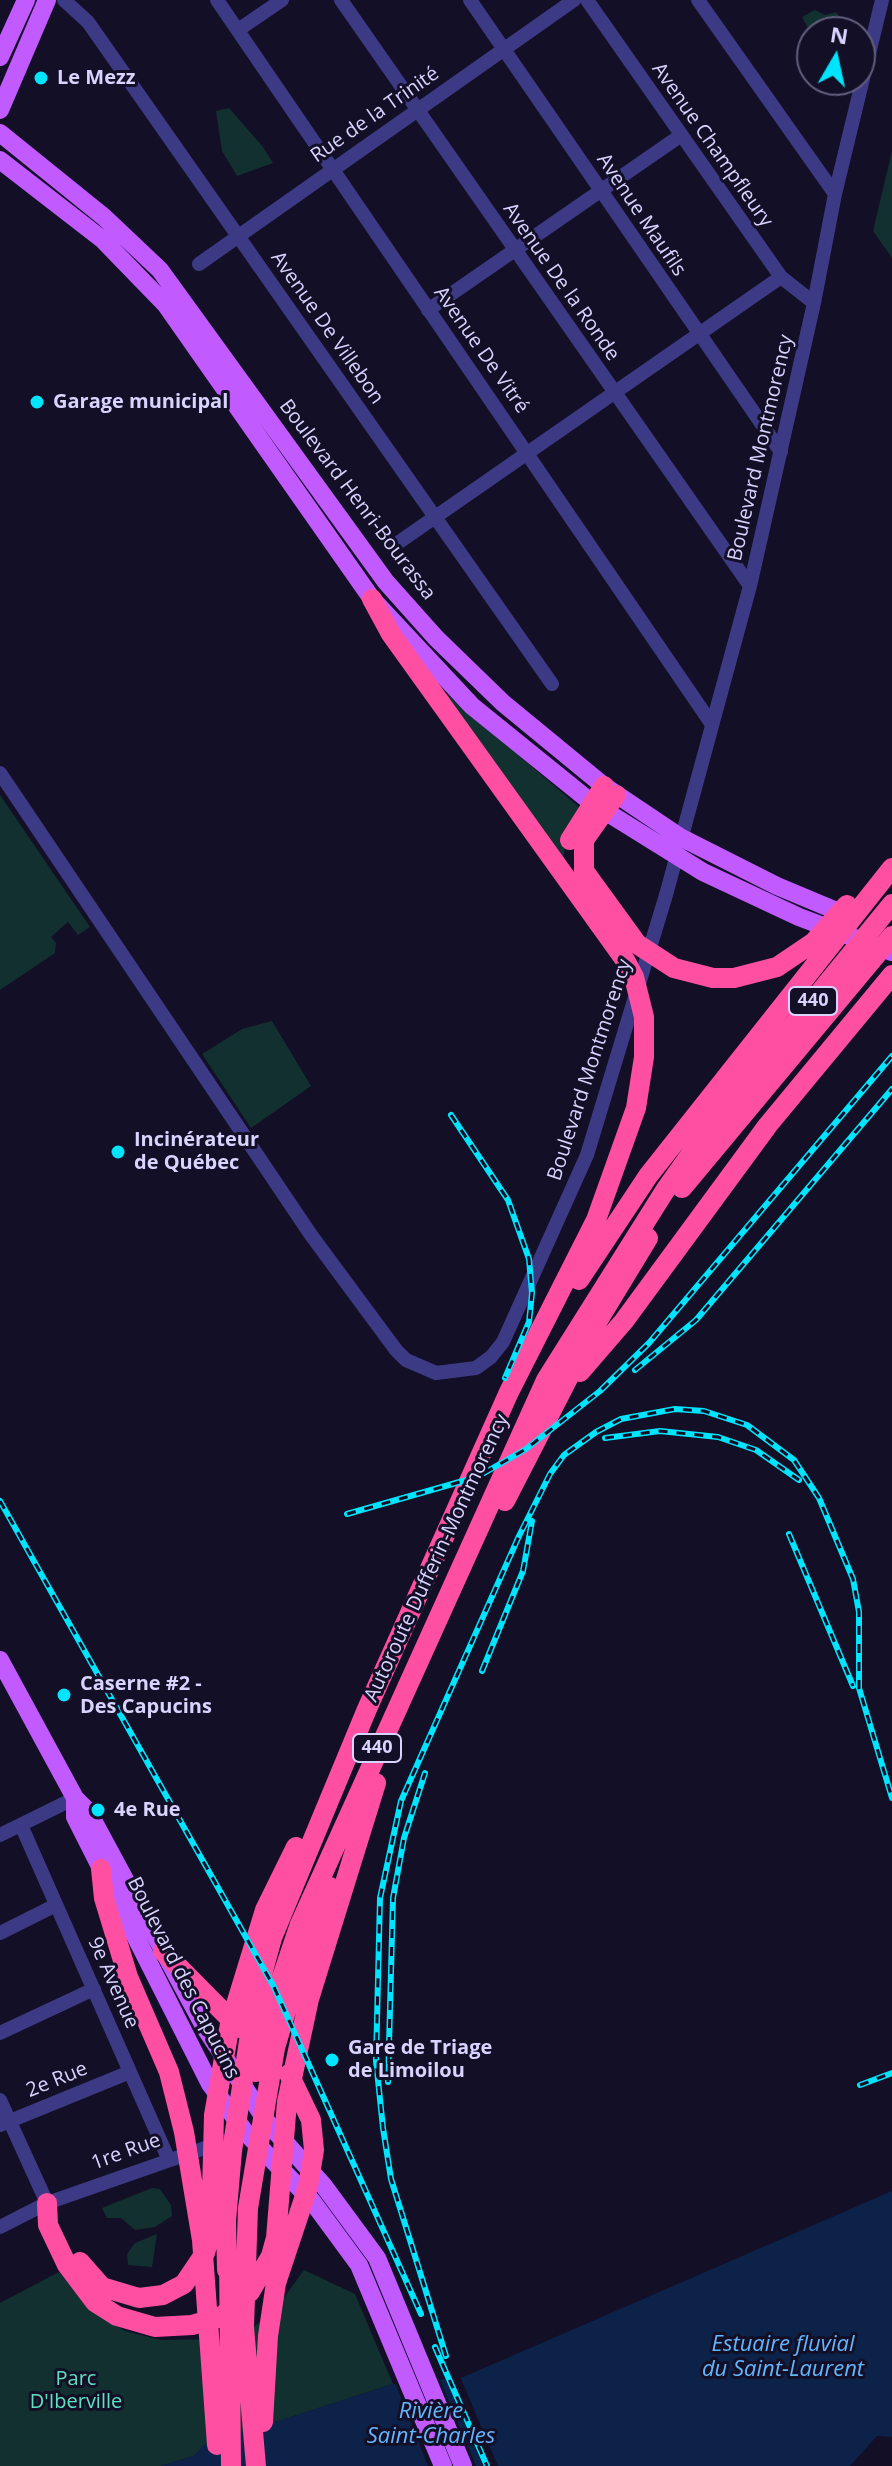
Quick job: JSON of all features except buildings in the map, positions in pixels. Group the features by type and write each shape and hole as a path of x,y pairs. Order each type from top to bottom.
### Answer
{"highway":[{"path":"372,599 391,634 580,887 655,958 693,975 734,978 777,967 814,942 892,854"},
{"path":"227,2270 228,2188 256,1996 272,1938 367,1709 509,1392 596,1220 622,1151 641,1078 644,1027 634,977 567,863 569,843 604,799"},
{"path":"489,1441 581,1275 648,1176 734,1099 892,868"},
{"name":"Autoroute Dufferin-Montmorency","path":"231,2466 227,2270 238,2165 253,2084 279,1984 311,1898 546,1380 621,1254 734,1099 892,904"},
{"name":"Autoroute Dufferin-Montmorency","path":"258,2466 244,2327 244,2256 267,2084 299,1970 376,1783 514,1480 597,1322 734,1099 892,933"},
{"path":"562,1393 624,1321 768,1125 892,975"},
{"path":"838,1041 892,984"},
{"path":"47,2203 93,2280 127,2298 151,2298 184,2284 205,2253 211,2232 211,2179 220,2078 245,1966 265,1910 367,1709"},
{"path":"47,2203 48,2225 83,2289 117,2316 155,2327 192,2325 231,2311 266,2266 276,2238 287,2102 297,2052 309,1999 376,1783"},
{"path":"101,1869 104,1898 128,1977 171,2078 202,2240 219,2466"},
{"path":"163,1951 217,2009 281,2065 299,2092 314,2134 313,2167 282,2257 272,2308 258,2466"}],"main road":[{"path":"0,57 26,0"},
{"path":"0,110 47,0"},
{"name":"Boulevard Henri-Bourassa","path":"0,133 104,217 160,270 386,582 503,703 604,799"},
{"name":"Boulevard Henri-Bourassa","path":"0,160 103,240 166,305 372,599 472,706 738,890 892,952"},
{"name":"Boulevard Henri-Bourassa","path":"653,831 892,933"},
{"name":"Boulevard des Capucins","path":"0,1660 75,1798 88,1811 205,2028 267,2122 324,2186 377,2258 463,2466"},
{"name":"Boulevard des Capucins","path":"75,1798 75,1817 195,2058 245,2140 312,2201 359,2265 443,2466"}],"street":[{"name":"Avenue De Villebon","path":"64,0 88,22 239,233 552,684"},
{"name":"Avenue De Vitré","path":"217,0 711,723"},
{"path":"238,30 282,0"},
{"name":"Avenue De la Ronde","path":"341,0 750,586"},
{"name":"Avenue Maufils","path":"470,0 781,452"},
{"name":"Rue de la Trinité","path":"199,264 574,0"},
{"name":"Avenue Champfleury","path":"587,0 781,277 814,303"},
{"path":"698,0 835,194"},
{"name":"Boulevard Montmorency","path":"0,773 311,1235 396,1350 417,1366 436,1373 457,1373 476,1368 491,1357 503,1342 587,1155 654,936 750,586 814,303 835,194 882,0"},
{"path":"428,310 680,136"},
{"path":"392,547 781,277"},
{"path":"0,1835 75,1798"},
{"name":"9e Avenue","path":"21,1825 168,2158"},
{"path":"0,1933 56,1905"},
{"path":"0,2033 94,1989"},
{"name":"2e Rue","path":"5,2123 130,2072"},
{"path":"0,2100 5,2123 47,2203"},
{"name":"1re Rue","path":"0,2227 47,2203 168,2158 245,2140 267,2122"}],"green space":[{"path":"815,10 825,15 836,12 839,16 804,16"},
{"path":"229,108 273,163 237,176 222,151 216,111"},
{"path":"892,151 892,258 873,231"},
{"path":"446,693 579,807 567,832 563,860 442,698"},
{"path":"0,795 90,927 78,935 68,922 51,937 56,943 55,953 0,990"},
{"path":"272,1021 311,1086 251,1128 202,1054 242,1029"},
{"path":"152,2188 160,2189 171,2205 172,2216 155,2227 135,2230 121,2218 107,2218 102,2208"},
{"path":"157,2234 152,2267 128,2265 127,2254 135,2243"},
{"name":"Parc D'Iberville","path":"304,2270 355,2294 393,2384 204,2445 194,2456 160,2466 0,2466 0,2303 59,2272 90,2310 125,2331 161,2340 225,2339 251,2329 275,2310"}],"water":[{"name":"Estuaire fluvial du Saint-Laurent","path":"892,2191 892,2437 877,2436 850,2466 160,2466 194,2456 203,2445 393,2384 461,2378"}],"pier":[{"path":"459,2374 498,2466 483,2466 445,2377"},
{"path":"439,2378 476,2466 428,2466 394,2380"}],"railway":[{"path":"347,1514 477,1477 526,1449 600,1391 649,1343 892,1056"},
{"path":"635,1370 696,1320 892,1089"},
{"path":"451,1115 508,1200 529,1259 532,1293 529,1322 505,1378"},
{"path":"446,2356 391,2179 383,2128 376,2061 380,1898 401,1801 519,1536 550,1474 564,1455 621,1419 675,1409 704,1411 747,1425 794,1460 819,1498 853,1579 859,1612 859,1688 892,1798"},
{"path":"605,1438 660,1431 718,1437 756,1450 799,1480"},
{"path":"0,1501 274,1987 421,2314"},
{"path":"482,1671 523,1571 532,1521"},
{"path":"789,1534 853,1686"},
{"path":"388,2082 393,1898 404,1838 425,1773"},
{"path":"860,2085 892,2073"},
{"path":"435,2347 487,2466"}],"place":[{"name":"Le Mezz","path":"41,78"},
{"name":"Garage municipal","path":"37,402"},
{"name":"Incinérateur de Québec","path":"118,1152"},
{"name":"Caserne #2 - Des Capucins","path":"64,1695"},
{"name":"4e Rue","path":"98,1810"},
{"name":"Gare de Triage de Limoilou","path":"332,2060"}],"water label":[{"name":"Rivière Saint-Charles","path":"431,2424"}]}
